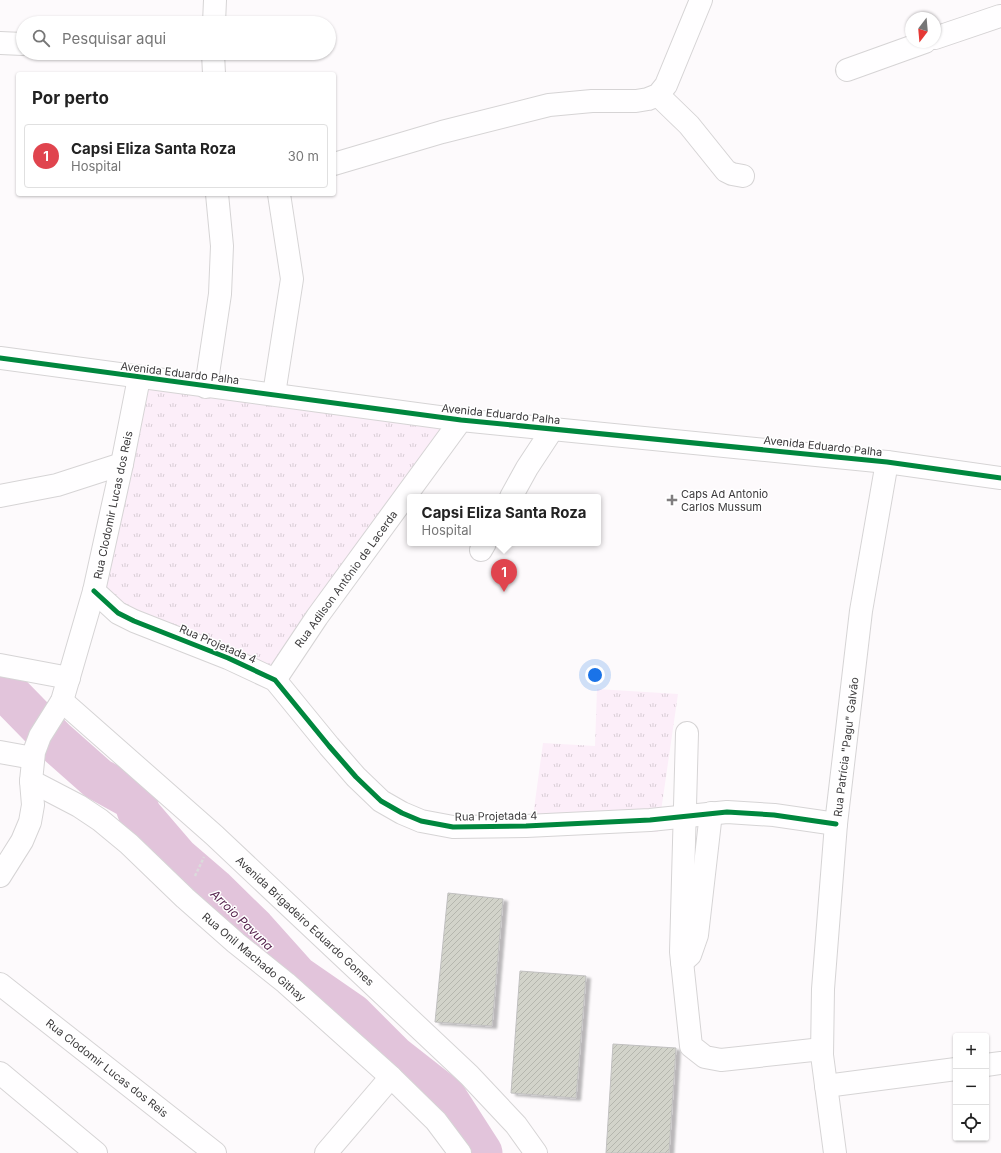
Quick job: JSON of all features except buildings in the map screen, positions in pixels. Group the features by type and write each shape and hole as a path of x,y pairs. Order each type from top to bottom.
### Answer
{"street":[{"path":"214,16 215,0"},
{"path":"336,163 442,132 549,105 592,101 636,101 648,99 658,95 666,85 701,0"},
{"path":"941,35 998,11"},
{"path":"0,43 16,44"},
{"path":"847,70 908,48"},
{"path":"213,60 214,72"},
{"path":"658,95 689,125 726,171 743,176"},
{"path":"206,387 220,294 222,246 217,196"},
{"path":"274,394 292,279 279,196"},
{"name":"Avenida Eduardo Palha","path":"0,358 139,378 274,394 461,420 886,462 1001,478"},
{"name":"Rua Clodomir Lucas dos Reis","path":"0,876 22,841 30,822 33,805 31,781 34,755 40,736 57,708 69,678 94,591 139,378"},
{"name":"Rua Adilson Antônio de Lacerda","path":"275,680 317,617 461,420"},
{"path":"513,494 527,468 552,430"},
{"name":"Rua Patrícia \"Pagu\" Galvão","path":"835,1153 822,1049 823,989 836,824 861,611 886,462"},
{"path":"0,496 57,486 122,464"},
{"name":"Rua Projetada 4","path":"94,591 118,613 134,621 228,658 275,680 356,777 381,801 402,813 421,821 453,827 526,826 650,820 727,812 836,824"},
{"path":"0,665 69,678"},
{"name":"Avenida Brigadeiro Eduardo Gomes","path":"57,708 214,835 469,1075 516,1125 536,1153"},
{"path":"687,733 681,952 691,1046 705,1057 721,1060 822,1049"},
{"path":"0,752 34,755"},
{"name":"Rua Onil Machado Githay","path":"31,781 79,806 100,820 129,844 185,898 236,943 286,983 390,1077 436,1121 460,1153"},
{"path":"682,962 690,955 698,935 710,813"},
{"name":"Rua Clodomir Lucas dos Reis","path":"0,984 215,1153"},
{"path":"989,1065 1001,1063"},
{"path":"826,1086 953,1069"},
{"path":"0,1073 96,1153"},
{"path":"326,1153 390,1077"}],"path":[{"path":"193,881 206,851"}],"green space":[{"path":"146,388 445,429 275,680 91,609"},
{"path":"597,689 678,694 658,832 531,831 543,743 595,746"}],"waterway":[{"name":"Arroio Pavuna","path":"0,690 11,696 54,740 98,779 134,799 140,815 177,858 213,889 254,929 297,977 352,1015 394,1057 445,1097 481,1153"}],"cycle path":[{"path":"0,358 461,420 887,462 1001,478"},
{"path":"94,591 118,613 134,621 228,658 275,680 356,777 381,801 402,813 421,821 453,827 526,826 650,820 727,812 774,815 836,824"}],"place":[{"name":"Caps Ad Antonio Carlos Mussum","path":"672,500"},
{"name":"Capsi Eliza Santa Roza","path":"504,592"}]}
